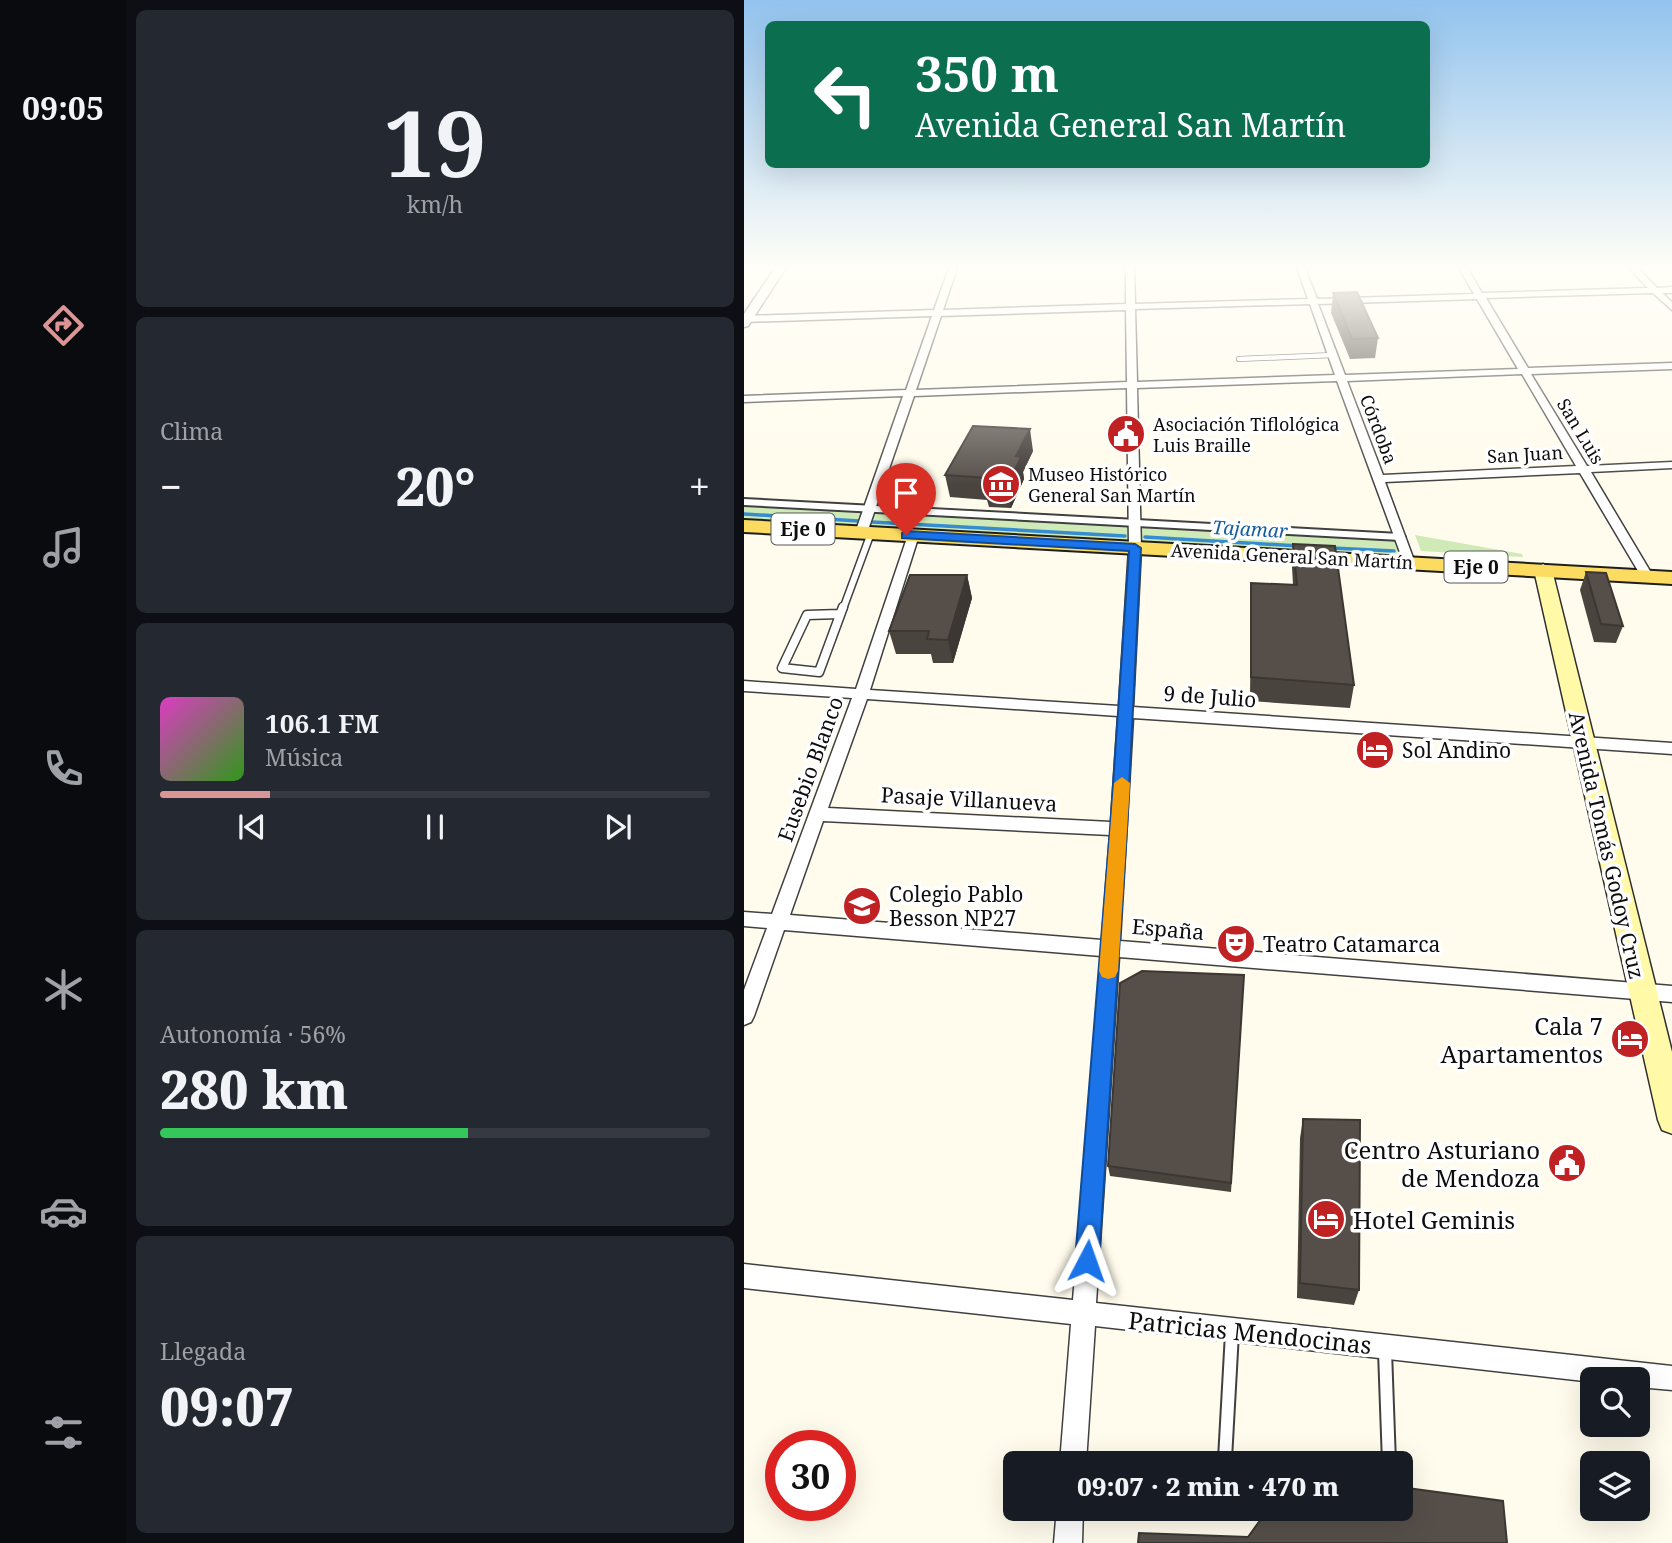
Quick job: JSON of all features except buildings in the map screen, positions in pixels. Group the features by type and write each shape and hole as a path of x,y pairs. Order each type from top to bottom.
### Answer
{"main road":[{"name":"Avenida General San Martín","path":"744,526 1672,578"},
{"name":"Avenida Tomás Godoy Cruz","path":"1543,570 1672,1119"}],"street":[{"path":"866,533 870,509 928,340"},
{"path":"1074,1451 1119,829 1135,548 1132,340"},
{"name":"Córdoba","path":"1327,340 1409,563"},
{"name":"San Luis","path":"1506,340 1648,576"},
{"path":"744,399 1672,366"},
{"name":"San Juan","path":"1379,479 1672,465"},
{"path":"744,502 1400,537"},
{"name":"Eusebio Blanco","path":"744,1016 862,692 913,535"},
{"name":"9 de Julio","path":"744,686 1672,749"},
{"name":"Pasaje Villanueva","path":"818,814 1119,829"},
{"name":"España","path":"744,919 1672,994"},
{"name":"Patricias Mendocinas","path":"744,1276 1672,1378"},
{"path":"1068,1543 1069,1521"}],"lane":[{"path":"1239,359 1333,355"},
{"path":"840,614 807,615 782,668 819,672 840,614 866,533"},
{"path":"1225,1451 1232,1330"},
{"path":"1385,1347 1389,1451"}],"green space":[{"path":"744,502 1400,537 1409,563 744,526"},
{"path":"1415,535 1522,554 1523,557 1421,551"}],"waterway":[{"name":"Tajamar","path":"744,514 859,521"},
{"name":"Tajamar","path":"872,522 1125,536"},
{"name":"Tajamar","path":"1145,537 1299,546"},
{"name":"Tajamar","path":"1332,548 1394,551"}],"slow traffic":[{"path":"1108,971 1122,783"}],"place":[{"name":"Asociación Tiflológica Luis Braille","path":"1126,434"},
{"name":"Museo Histórico General San Martín","path":"1001,484"},
{"name":"Sol Andino","path":"1375,750"},
{"name":"Colegio Pablo Besson NP27","path":"862,906"},
{"name":"Teatro Catamarca","path":"1236,944"},
{"name":"Cala 7 Apartamentos","path":"1630,1039"},
{"name":"Centro Asturiano de Mendoza","path":"1567,1163"},
{"name":"Hotel Geminis","path":"1326,1219"}],"route":[{"path":"906,535 1135,548 1119,829 1087,1261"}]}
